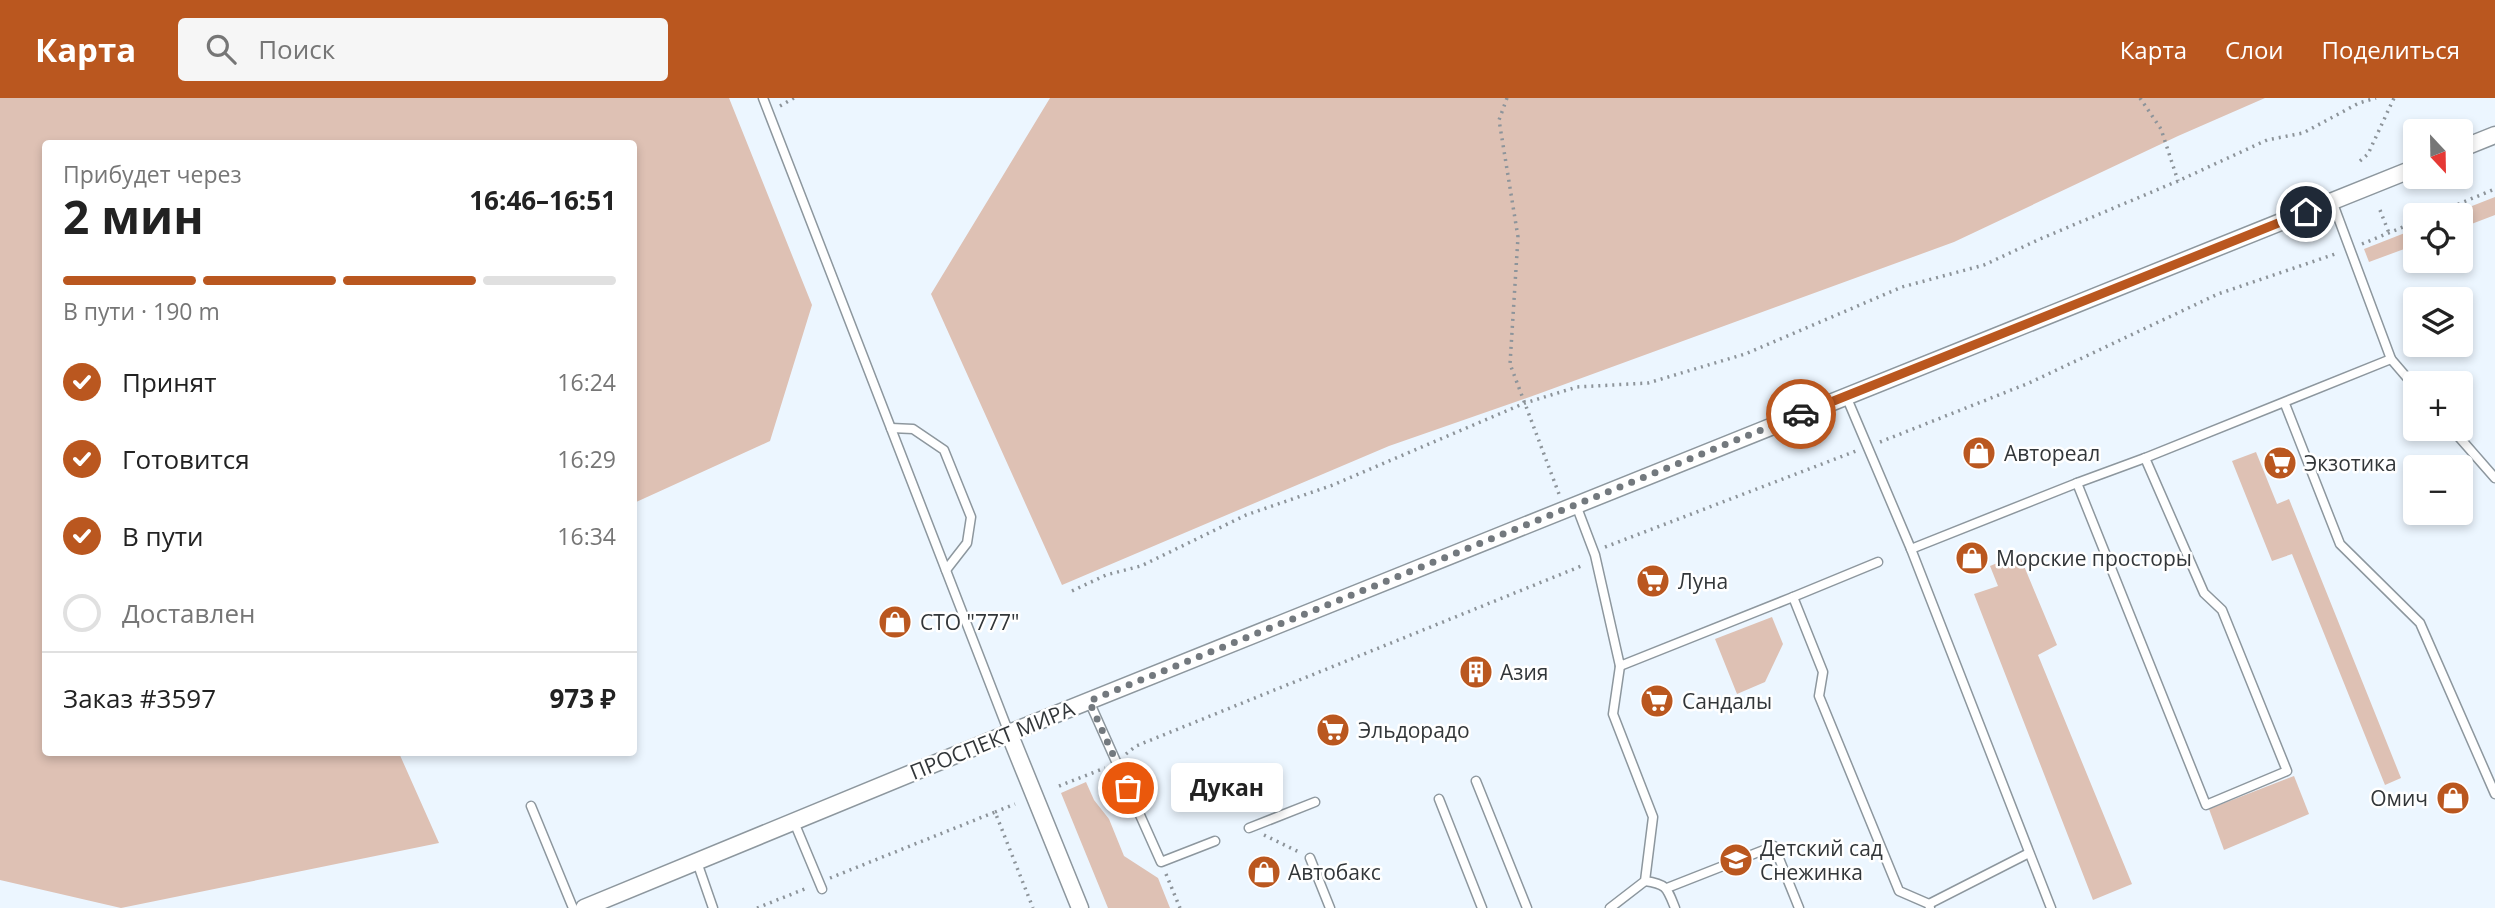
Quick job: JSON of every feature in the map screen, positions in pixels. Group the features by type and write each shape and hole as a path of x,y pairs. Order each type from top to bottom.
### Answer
{"street":[{"path":"2473,144 2495,135"},
{"name":"ПРОСПЕКТ МИРА","path":"583,908 1009,733 2403,173"},
{"path":"1009,733 1080,908"}],"lane":[{"path":"763,98 1009,733"},
{"path":"2332,201 2391,359 2403,373"},
{"path":"1911,549 2285,404 2391,359"},
{"path":"1846,396 1911,549 2050,908"},
{"path":"2285,404 2340,544 2420,623 2495,794"},
{"path":"891,428 913,429 944,450 971,517 967,544 946,570"},
{"path":"2463,441 2495,478"},
{"path":"2077,484 2206,805 2287,771 2222,610 2204,593 2145,458"},
{"path":"1570,507 1595,555 1620,666 1613,714 1653,817 1645,881"},
{"path":"1620,666 1878,562"},
{"path":"1793,597 1824,672 1819,696 1899,891 1930,906 2029,853"},
{"path":"1089,701 1161,862 1215,841"},
{"path":"1476,781 1527,908"},
{"path":"1439,799 1482,908"},
{"path":"1249,828 1315,802"},
{"path":"531,806 573,908"},
{"path":"794,822 820,886"},
{"path":"1667,888 1774,846 1799,908"},
{"path":"1310,858 1330,908"},
{"path":"697,862 713,908"},
{"path":"1610,908 1645,881 1661,883 1667,888 1675,908"}],"path":[{"path":"1507,98 1499,120 1518,237 1510,364 1570,507"},
{"path":"2140,98 2161,129 2178,181"},
{"path":"1072,591 1106,575 1141,566 1246,514 1333,485 1525,403 1577,387 1648,383 1745,354 1902,287 1984,265 2267,140 2303,133 2359,103 2376,98"},
{"path":"2360,161 2368,154 2394,98"},
{"path":"2462,203 2495,190"},
{"path":"2380,210 2389,233"},
{"path":"1059,786 1117,763 1136,746 1587,564 1601,548 2029,383 2218,294 2403,227"},
{"path":"757,908 820,886 1015,804"},
{"path":"995,812 1033,908"},
{"path":"1249,828 1310,858"},
{"path":"1161,862 1180,908"}],"shaded area":[{"path":"0,98 729,98 812,305 770,441 637,502 637,140 42,140 42,756 400,756 439,843 121,908 0,880"},
{"path":"1050,98 2265,98 1954,242 1389,446 1062,585 931,294"},
{"path":"2495,197 2495,215 2473,223 2473,206"},
{"path":"2403,234 2403,249 2369,262 2364,249"},
{"path":"2256,452 2277,504 2289,499 2401,778 2385,785 2292,554 2272,561 2232,461"},
{"path":"2019,554 2057,645 2038,655 2132,884 2093,900 1974,594 1998,586 1990,566"},
{"path":"1772,617 1783,644 1765,682 1737,694 1715,639"},
{"path":"2294,776 2309,814 2224,850 2209,809"},
{"path":"1086,782 1094,800 1109,819 1124,856 1158,878 1170,908 1108,908 1061,793"}],"way so far":[{"path":"1128,788 1089,701 1801,414"}],"place":[{"name":"Автореал","path":"1979,453"},
{"name":"Экзотика","path":"2280,463"},
{"name":"Морские просторы","path":"1972,558"},
{"name":"Луна","path":"1653,581"},
{"name":"СТО \"777\"","path":"895,622"},
{"name":"Азия","path":"1476,672"},
{"name":"Сандалы","path":"1657,701"},
{"name":"Эльдорадо","path":"1333,730"},
{"name":"Дукан","path":"1128,788"},
{"name":"Омич","path":"2453,798"},
{"name":"Детский сад Снежинка","path":"1736,860"},
{"name":"Автобакс","path":"1264,872"}],"route":[{"path":"1801,414 2306,212"}]}
